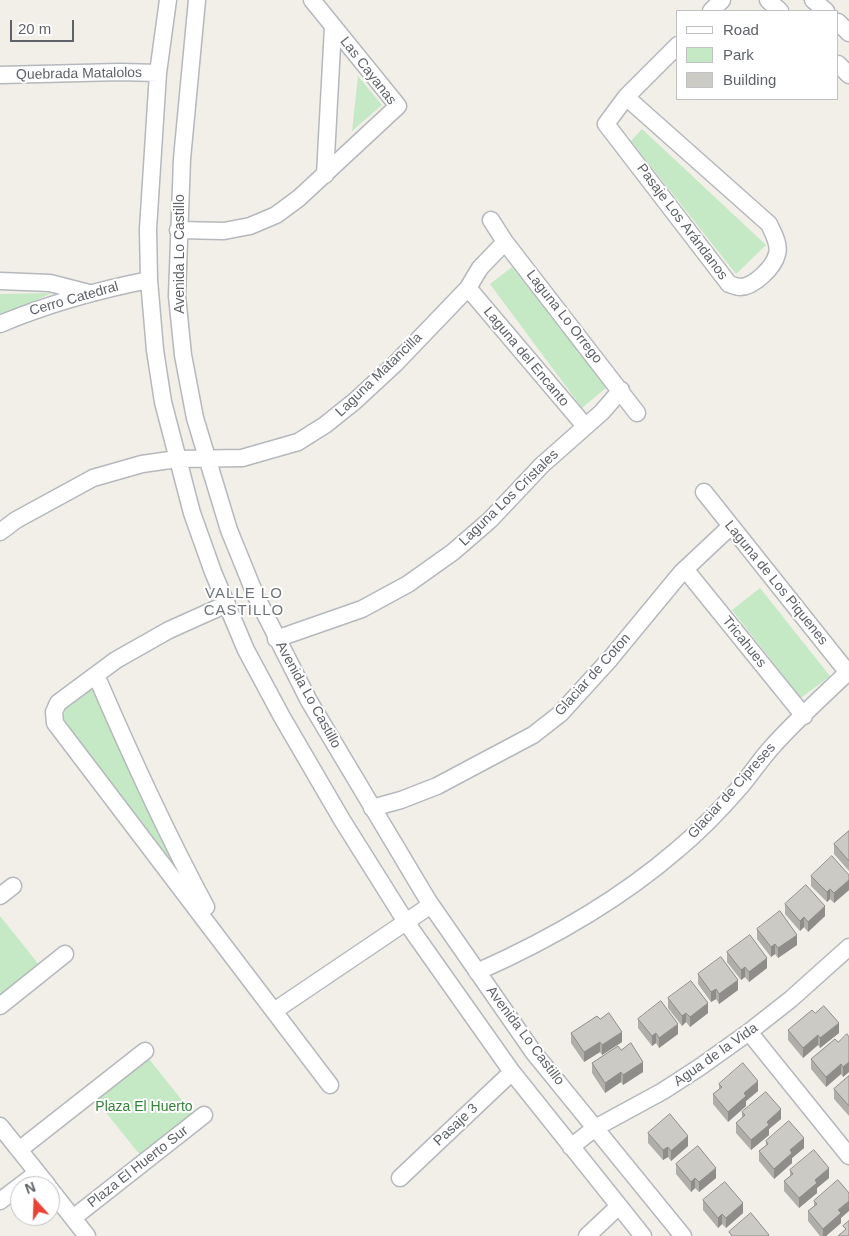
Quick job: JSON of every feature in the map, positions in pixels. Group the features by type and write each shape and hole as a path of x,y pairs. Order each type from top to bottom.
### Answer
{"street":[{"name":"Avenida Lo Castillo","path":"168,0 158,73 148,228 149,280 155,350 163,402 229,530 254,594 276,639 309,700 431,905 534,1052 683,1236"},
{"name":"Avenida Lo Castillo","path":"197,0 182,159 177,296 183,355 194,418 191,459 192,513 213,572 246,650 282,717 342,820 406,922 512,1072 643,1236"},
{"name":"Las Cayanas","path":"178,230 224,231 250,226 276,215 299,198 398,106 312,0"},
{"path":"712,10 722,0"},
{"path":"768,0 779,10"},
{"path":"814,0 825,10"},
{"path":"839,23 849,33"},
{"name":"Las Cayanas","path":"324,175 333,27"},
{"path":"626,97 676,47"},
{"path":"839,65 849,75"},
{"name":"Quebrada Matalolos","path":"0,75 158,73"},
{"name":"Pasaje Los Arándanos","path":"626,97 769,224 777,243 777,254 769,268 758,280 741,287 729,284 606,124 626,97"},
{"name":"Laguna Lo Orrego","path":"491,220 505,242 622,390 637,413"},
{"name":"Laguna Matancilla","path":"0,532 16,520 93,478 142,464 191,459 242,458 298,442 325,425 355,401 395,364 468,288 480,268 505,242"},
{"name":"Cerro Catedral","path":"0,324 44,306 89,293 149,280"},
{"path":"0,281 50,283 89,293"},
{"name":"Laguna del Encanto","path":"468,288 585,426"},
{"name":"Laguna Los Cristales","path":"276,639 362,609 408,584 453,552 490,520 542,465 602,412 622,390"},
{"name":"Laguna de Los Piquenes","path":"704,492 848,673"},
{"name":"Glaciar de Coton","path":"372,808 401,800 437,786 533,736 560,714 685,569 731,526"},
{"name":"Tricahues","path":"685,569 804,716"},
{"path":"227,604 169,630 116,660 58,703 54,712 55,722 330,1085"},
{"name":"Glaciar de Cipreses","path":"477,972 544,940 610,901 645,877 710,820 740,787 772,746 848,673"},
{"path":"96,675 130,754 180,858 231,953"},
{"path":"0,896 13,886"},
{"path":"274,1011 431,905"},
{"name":"Agua de la Vida","path":"571,1146 595,1128 663,1091 749,1032 791,999 849,947"},
{"path":"0,1006 65,954"},
{"path":"749,1032 849,1156"},
{"path":"19,1150 145,1051"},
{"name":"Pasaje 3","path":"400,1178 512,1072"},
{"name":"Plaza El Huerto Sur","path":"73,1218 204,1115"},
{"path":"0,1126 40,1176"},
{"path":"0,1201 37,1172"},
{"path":"60,1202 87,1236"},
{"path":"587,1236 619,1206"}],"green space":[{"path":"358,76 382,105 352,131"},
{"path":"642,129 766,245 736,274 631,141"},
{"path":"512,267 607,387 582,408 490,284"},
{"path":"52,293 0,316 0,294"},
{"path":"760,588 830,676 801,698 732,610"},
{"path":"95,684 180,874 63,723 65,708"},
{"path":"0,916 40,966 2,996 0,994"},
{"name":"Plaza El Huerto","path":"149,1059 193,1114 140,1155 96,1100"}],"building":[{"path":"849,831 849,861 834,844"},
{"path":"832,856 849,875 849,880 834,893 830,889 827,892 811,876"},
{"path":"806,885 825,906 808,922 804,917 800,921 785,904"},
{"path":"780,911 797,935 778,948 775,944 771,947 757,929"},
{"path":"750,935 767,958 749,972 745,967 741,970 727,952"},
{"path":"721,957 738,980 719,994 716,989 711,992 698,974"},
{"path":"691,981 708,1003 690,1017 686,1013 682,1016 668,998"},
{"path":"661,1001 678,1024 659,1038 656,1033 652,1036 638,1019"},
{"path":"824,1006 839,1023 820,1038 818,1035 803,1048 788,1030 812,1010 815,1013"},
{"path":"609,1013 622,1032 602,1045 600,1042 584,1052 571,1033 597,1016 600,1019"},
{"path":"847,1034 849,1037 849,1062 843,1067 841,1064 826,1077 811,1059 835,1039 838,1042"},
{"path":"631,1043 643,1062 623,1075 621,1072 605,1083 592,1063 618,1046 621,1050"},
{"path":"743,1063 758,1081 744,1093 746,1096 728,1112 713,1094 722,1087 719,1084"},
{"path":"849,1076 849,1106 834,1089"},
{"path":"766,1092 781,1109 767,1122 769,1125 751,1140 736,1123 745,1115 742,1112"},
{"path":"670,1114 688,1136 671,1151 668,1147 663,1150 648,1133"},
{"path":"789,1121 804,1138 790,1150 792,1153 774,1169 759,1151 768,1144 766,1141"},
{"path":"698,1146 716,1168 699,1182 695,1178 691,1182 676,1164"},
{"path":"814,1150 829,1168 815,1180 817,1183 799,1198 784,1181 793,1174 790,1170"},
{"path":"838,1180 849,1193 849,1201 838,1210 841,1213 823,1229 808,1211 817,1204 814,1201"},
{"path":"725,1182 743,1203 726,1218 722,1214 718,1218 703,1200"},
{"path":"751,1213 769,1235 732,1236 729,1232"},
{"path":"849,1221 849,1236 838,1236 846,1229 843,1226"}],"district":[{"name":"VALLE LO CASTILLO","path":"244,602"}]}
